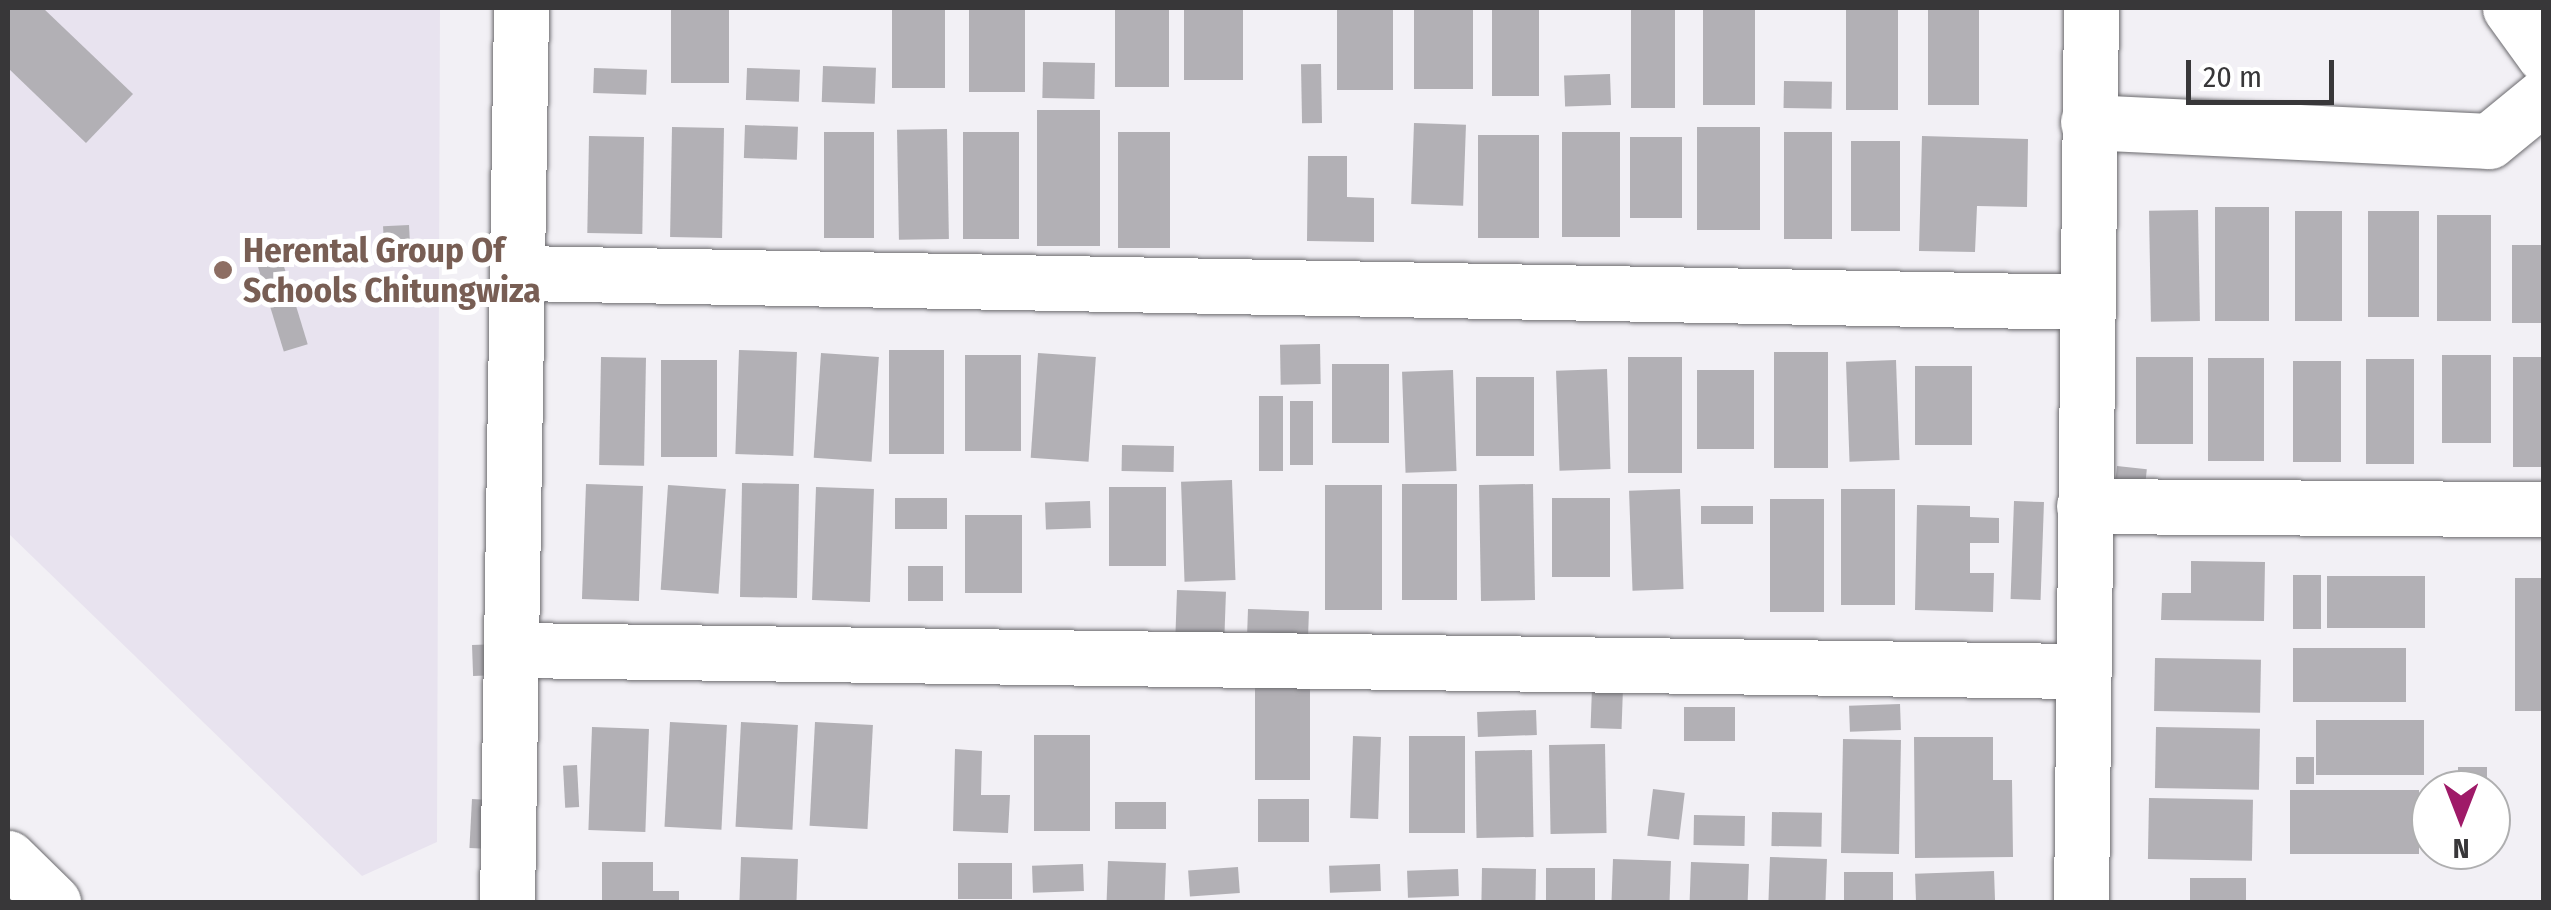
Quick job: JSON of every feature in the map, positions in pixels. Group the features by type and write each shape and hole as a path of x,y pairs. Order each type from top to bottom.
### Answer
{"street":[{"path":"507,902 521,272 522,8"},
{"path":"2081,902 2084,302 2091,8"},
{"path":"2510,8 2544,55"},
{"path":"2088,122 2489,140 2544,96"},
{"path":"521,272 2084,302"},
{"path":"2084,506 2544,508"},
{"path":"514,650 2082,671"},
{"path":"8,858 53,902"}],"shaded area":[{"name":"Herental Group Of Schools Chitungwiza","path":"8,8 440,8 437,842 362,876 8,533"}],"building":[{"path":"8,8 43,8 133,94 86,143 8,68"},
{"path":"671,8 729,8 729,83 671,83"},
{"path":"892,8 945,8 945,88 892,88"},
{"path":"969,8 1025,8 1025,92 969,92"},
{"path":"1115,8 1169,8 1169,87 1115,87"},
{"path":"1184,8 1243,8 1243,80 1184,80"},
{"path":"1337,8 1393,8 1393,90 1337,90"},
{"path":"1414,8 1473,8 1473,89 1414,89"},
{"path":"1492,8 1539,8 1539,96 1492,96"},
{"path":"1631,8 1675,8 1675,108 1631,108"},
{"path":"1703,8 1755,8 1755,105 1703,105"},
{"path":"1846,8 1898,8 1898,110 1846,110"},
{"path":"1928,8 1979,8 1979,105 1928,105"},
{"path":"1043,62 1095,63 1094,99 1042,98"},
{"path":"1301,64 1321,64 1322,123 1302,123"},
{"path":"823,66 876,68 875,104 822,102"},
{"path":"594,68 647,70 646,95 593,93"},
{"path":"747,68 800,70 799,102 746,100"},
{"path":"1610,74 1611,105 1565,107 1564,76"},
{"path":"1784,81 1832,82 1832,109 1784,108"},
{"path":"1037,110 1100,110 1100,246 1037,246"},
{"path":"1414,123 1466,125 1463,206 1411,204"},
{"path":"745,125 798,127 797,160 744,158"},
{"path":"672,127 724,128 722,238 670,237"},
{"path":"1697,127 1760,127 1760,230 1697,230"},
{"path":"947,129 949,239 899,240 897,130"},
{"path":"824,132 874,132 874,238 824,238"},
{"path":"963,132 1019,132 1019,239 963,239"},
{"path":"1118,132 1170,132 1170,248 1118,248"},
{"path":"1562,132 1620,132 1620,237 1562,237"},
{"path":"1784,132 1832,132 1832,239 1784,239"},
{"path":"1478,135 1539,135 1539,238 1478,238"},
{"path":"589,136 644,137 642,234 587,233"},
{"path":"1922,136 2028,139 2027,207 1977,206 1975,252 1919,251"},
{"path":"1630,137 1682,137 1682,218 1630,218"},
{"path":"1851,141 1900,141 1900,231 1851,231"},
{"path":"1308,156 1347,156 1347,197 1374,198 1374,242 1307,241"},
{"path":"2215,207 2269,207 2269,321 2215,321"},
{"path":"2198,210 2200,321 2151,322 2149,211"},
{"path":"2295,211 2342,211 2342,321 2295,321"},
{"path":"2368,211 2419,211 2419,317 2368,317"},
{"path":"2437,215 2491,215 2491,321 2437,321"},
{"path":"409,225 411,260 385,261 383,226"},
{"path":"2512,245 2544,245 2544,323 2512,323"},
{"path":"282,260 308,344 284,351 258,267"},
{"path":"1320,344 1321,384 1281,385 1280,345"},
{"path":"739,350 797,352 793,456 735,454"},
{"path":"889,350 944,350 944,454 889,454"},
{"path":"1774,352 1828,352 1828,468 1774,468"},
{"path":"821,353 879,357 872,462 814,458"},
{"path":"1038,353 1096,357 1089,462 1031,458"},
{"path":"965,355 1021,355 1021,451 965,451"},
{"path":"2442,355 2491,355 2491,443 2442,443"},
{"path":"601,357 646,358 644,466 599,465"},
{"path":"1628,357 1682,357 1682,473 1628,473"},
{"path":"2136,357 2193,357 2193,444 2136,444"},
{"path":"2513,357 2544,357 2544,467 2513,467"},
{"path":"2208,358 2264,358 2264,461 2208,461"},
{"path":"2366,359 2414,359 2414,464 2366,464"},
{"path":"661,360 717,360 717,457 661,457"},
{"path":"1896,360 1899,460 1850,462 1846,362"},
{"path":"2293,361 2341,361 2341,462 2293,462"},
{"path":"1332,364 1389,364 1389,443 1332,443"},
{"path":"1915,366 1972,366 1972,445 1915,445"},
{"path":"1607,369 1610,469 1560,471 1556,371"},
{"path":"1453,370 1457,471 1406,473 1402,372"},
{"path":"1697,370 1754,370 1754,449 1697,449"},
{"path":"1476,377 1534,377 1534,456 1476,456"},
{"path":"1259,396 1283,396 1283,471 1259,471"},
{"path":"1290,401 1313,401 1313,465 1290,465"},
{"path":"1122,445 1174,446 1174,472 1122,471"},
{"path":"2117,466 2147,469 2144,495 2114,492"},
{"path":"1232,480 1235,580 1185,582 1181,482"},
{"path":"742,483 799,484 797,598 740,597"},
{"path":"586,484 643,486 639,601 582,599"},
{"path":"1402,484 1457,484 1457,600 1402,600"},
{"path":"1533,484 1535,600 1481,601 1479,485"},
{"path":"668,485 726,489 719,594 661,590"},
{"path":"1325,485 1382,485 1382,610 1325,610"},
{"path":"816,487 874,489 870,602 812,600"},
{"path":"1109,487 1166,487 1166,566 1109,566"},
{"path":"1680,489 1683,589 1633,591 1629,491"},
{"path":"1841,489 1895,489 1895,605 1841,605"},
{"path":"895,498 947,498 947,529 895,529"},
{"path":"1552,498 1610,498 1610,577 1552,577"},
{"path":"1770,499 1824,499 1824,612 1770,612"},
{"path":"1090,501 1091,528 1046,530 1045,503"},
{"path":"2014,501 2044,502 2041,600 2011,599"},
{"path":"1917,505 1970,506 1970,517 1999,518 1999,543 1970,543 1970,573 1994,573 1993,612 1915,610"},
{"path":"1701,506 1753,506 1753,524 1701,524"},
{"path":"965,515 1022,515 1022,593 965,593"},
{"path":"2191,561 2265,562 2264,621 2161,620 2162,593 2191,593"},
{"path":"908,566 943,566 943,601 908,601"},
{"path":"2293,575 2321,575 2321,629 2293,629"},
{"path":"2327,576 2425,576 2425,628 2327,628"},
{"path":"2515,578 2544,578 2544,711 2515,711"},
{"path":"1177,590 1226,592 1224,640 1175,638"},
{"path":"1248,609 1309,611 1308,634 1247,632"},
{"path":"499,644 500,675 473,676 472,645"},
{"path":"2293,648 2406,648 2406,702 2293,702"},
{"path":"2155,658 2261,660 2260,713 2154,711"},
{"path":"1255,684 1310,684 1310,780 1255,780"},
{"path":"1592,687 1623,688 1622,729 1591,728"},
{"path":"1900,704 1901,730 1850,732 1849,706"},
{"path":"1684,707 1735,707 1735,741 1684,741"},
{"path":"1536,710 1537,735 1478,737 1477,712"},
{"path":"2316,720 2424,720 2424,770 2411,770 2411,775 2316,775"},
{"path":"670,722 727,725 721,830 665,827"},
{"path":"741,722 798,725 792,830 736,827"},
{"path":"815,722 873,725 867,829 810,826"},
{"path":"592,727 649,729 645,832 588,830"},
{"path":"2156,727 2260,729 2259,790 2155,788"},
{"path":"1034,735 1090,735 1090,831 1034,831"},
{"path":"1353,736 1381,737 1378,819 1350,818"},
{"path":"1409,736 1465,736 1465,833 1409,833"},
{"path":"1914,737 1993,737 1993,780 2012,780 2013,857 1915,858"},
{"path":"1843,739 1901,740 1899,854 1841,853"},
{"path":"1605,744 1607,833 1551,834 1549,745"},
{"path":"955,749 982,751 981,795 1010,795 1008,833 953,831"},
{"path":"1532,750 1534,837 1477,838 1475,751"},
{"path":"2296,757 2314,757 2314,784 2296,784"},
{"path":"577,765 579,807 565,808 563,766"},
{"path":"2487,767 2487,770 2458,770"},
{"path":"1653,789 1685,793 1679,840 1647,836"},
{"path":"2290,790 2411,790 2411,854 2290,854"},
{"path":"2149,798 2253,800 2252,861 2148,859"},
{"path":"472,799 494,800 491,849 469,848"},
{"path":"1258,799 1309,799 1309,842 1258,842"},
{"path":"1115,802 1166,802 1166,829 1115,829"},
{"path":"1772,812 1822,813 1821,847 1771,846"},
{"path":"1694,815 1745,816 1744,846 1693,845"},
{"path":"741,857 798,859 796,902 739,902"},
{"path":"1770,857 1827,859 1825,902 1768,902"},
{"path":"1613,859 1671,861 1670,902 1611,902"},
{"path":"1108,861 1166,863 1165,902 1107,902"},
{"path":"602,862 653,862 653,891 679,891 679,902 602,902"},
{"path":"1691,862 1749,864 1748,902 1690,902"},
{"path":"958,863 1012,863 1012,899 958,899"},
{"path":"1083,864 1084,891 1033,893 1032,866"},
{"path":"1380,864 1381,891 1330,893 1329,866"},
{"path":"1238,867 1240,893 1190,896 1188,870"},
{"path":"1482,868 1536,869 1535,902 1481,902"},
{"path":"1546,868 1595,868 1595,902 1546,902"},
{"path":"1458,869 1459,896 1408,898 1407,871"},
{"path":"1994,871 1995,902 1916,902 1915,874"},
{"path":"1844,872 1893,872 1893,902 1844,902"},
{"path":"2190,878 2246,878 2246,902 2190,902"}],"place":[{"name":"Herental Group Of Schools Chitungwiza","path":"223,270"}]}
